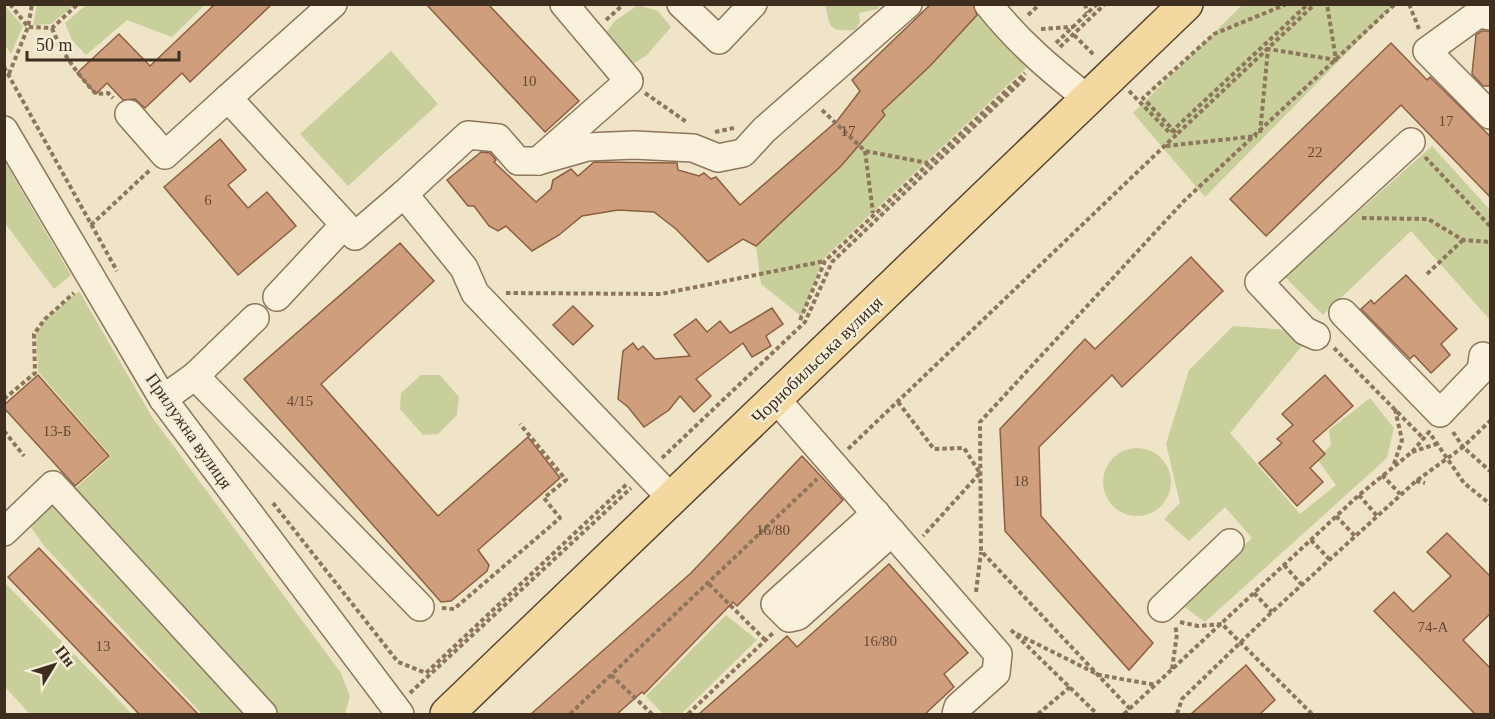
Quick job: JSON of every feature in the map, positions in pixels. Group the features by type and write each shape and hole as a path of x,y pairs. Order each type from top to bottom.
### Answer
{"main road":[{"name":"Чорнобильська вулиця","path":"447,714 1186,4"}],"street":[{"path":"129,114 165,155 333,4"},
{"path":"538,161 629,81 564,4"},
{"path":"681,4 719,40 753,4"},
{"path":"228,98 355,236 468,135 498,138 518,161 538,161 587,147 693,148 718,158 743,153 764,130 908,4"},
{"path":"988,4 1037,64 1089,99"},
{"path":"1491,16 1478,14 1427,51 1491,115"},
{"name":"Прилужна вулиця","path":"4,130 163,399 400,714"},
{"path":"1316,336 1305,331 1259,282 1411,142"},
{"path":"404,194 464,268 475,293 672,499"},
{"path":"277,297 344,225"},
{"path":"1343,313 1440,413 1480,370 1483,356"},
{"path":"163,399 195,376 255,318"},
{"path":"195,376 420,607"},
{"path":"776,399 845,457 884,522 998,654 996,673 958,707 956,714"},
{"path":"4,532 53,485 262,714"},
{"path":"784,613 776,604 884,522"},
{"path":"1162,608 1230,543"}],"path":[{"path":"10,4 28,27 52,28 78,4"},
{"path":"9,75 28,27 32,4"},
{"path":"609,18 624,4"},
{"path":"1085,4 1087,13"},
{"path":"428,675 805,322 832,262 1097,4"},
{"path":"1074,35 1105,4"},
{"path":"1173,133 1143,98 1214,34 1287,4"},
{"path":"570,714 845,457 898,402 1166,146 1173,133 1308,4"},
{"path":"1173,133 1315,4"},
{"path":"1327,4 1336,60"},
{"path":"969,592 977,599 975,588 981,551 980,422 1184,201 1258,135 1395,4"},
{"path":"52,28 60,48 77,73 96,94 108,93 129,114"},
{"path":"1268,49 1336,60"},
{"path":"1258,135 1268,49"},
{"path":"800,320 825,261 1037,64"},
{"path":"1166,146 1258,135"},
{"path":"1411,142 1491,226"},
{"path":"866,151 873,214"},
{"path":"91,225 165,155"},
{"path":"1329,218 1428,219 1463,240 1491,242"},
{"path":"1427,274 1463,240"},
{"path":"475,293 661,294 825,261"},
{"path":"4,399 34,373 32,341 39,326 80,288"},
{"path":"1316,336 1334,348 1422,437"},
{"path":"898,402 934,449 964,448 980,473"},
{"path":"1394,408 1402,440 1394,464"},
{"path":"1177,714 1182,699 1272,612 1401,494 1463,447 1491,421"},
{"path":"454,609 560,518 544,498 566,480 520,424"},
{"path":"4,431 24,456"},
{"path":"1412,452 1422,437 1429,432 1464,483 1491,504"},
{"path":"1124,714 1394,464 1412,452 1436,444"},
{"path":"1463,447 1491,471"},
{"path":"918,541 980,473"},
{"path":"1382,475 1401,494"},
{"path":"1416,481 1425,483"},
{"path":"1359,495 1377,516"},
{"path":"1336,516 1355,536"},
{"path":"1311,540 1330,560"},
{"path":"981,551 1130,709"},
{"path":"1284,565 1302,585"},
{"path":"703,589 711,582"},
{"path":"711,582 765,640"},
{"path":"1254,593 1272,612"},
{"path":"688,714 782,624 784,613"},
{"path":"1172,670 1177,634 1173,621 1198,626 1222,624 1312,714"},
{"path":"1006,626 1097,714"},
{"path":"1013,632 1099,675 1156,685"},
{"path":"611,675 652,714"},
{"path":"1038,714 1070,687"}],"green space":[{"path":"37,4 74,5 51,24 33,25"},
{"path":"825,4 880,5 878,9 859,13 860,22 855,30 839,30 834,29 829,23"},
{"path":"4,5 23,26 11,54 5,45"},
{"path":"86,5 205,5 172,37 127,20 86,55 72,40 65,23"},
{"path":"638,5 658,11 671,27 647,55 628,67 601,39 615,21"},
{"path":"1242,5 1394,5 1205,197 1133,113"},
{"path":"978,13 1026,68 823,259 802,317 761,284 756,246 821,185 885,116 882,111"},
{"path":"391,51 438,104 348,186 300,134"},
{"path":"1432,146 1490,210 1490,320 1411,231 1323,315 1285,277"},
{"path":"5,162 71,275 54,289 5,223"},
{"path":"79,291 152,417 341,673 350,696 345,714 270,714 68,495 111,456 38,372 36,334 47,318"},
{"path":"1233,326 1289,330 1302,346 1230,433 1300,514 1336,485 1317,459 1331,445 1329,430 1370,398 1394,428 1387,458 1205,622 1182,605 1252,538 1225,507 1189,541 1164,519 1180,503 1166,444 1189,370"},
{"path":"421,375 440,375 459,397 457,415 438,434 423,435 400,409 401,393"},
{"path":"1130,448 1144,448 1156,453 1166,463 1171,482 1166,501 1156,511 1144,516 1130,516 1118,511 1108,501 1103,489 1103,475 1108,463 1118,453"},
{"path":"53,490 258,714 202,714 45,547 25,519"},
{"path":"5,583 132,714 30,714 5,687"},
{"path":"726,615 757,640 681,714 663,714 646,696"}],"building":[{"path":"215,4 272,4 190,82 182,73 145,108 135,99 123,100 107,83 96,94 77,73 119,34 150,66"},
{"path":"426,4 488,4 579,101 545,132"},
{"path":"931,4 973,4 977,15 930,66 882,111 885,115 841,166 756,246 743,239 708,262 676,229 654,212 618,210 582,216 559,235 532,251 506,226 498,231 489,226 474,206 468,206 447,180 481,152 490,153 496,160 494,162 536,202 551,189 553,180 571,169 578,176 594,162 677,163 678,170 699,176 704,173 711,179 716,177 740,205 837,121 860,91 852,80"},
{"path":"1482,31 1491,31 1491,86 1483,86 1472,74 1476,35"},
{"path":"1391,43 1427,80 1430,77 1491,137 1491,198 1401,105 1266,236 1230,199"},
{"path":"220,139 246,170 228,185 248,208 267,192 296,226 238,275 164,187"},
{"path":"400,243 434,281 321,384 438,516 528,437 560,478 478,550 489,565 487,571 451,601 441,602 244,379"},
{"path":"1191,257 1223,291 1122,387 1112,375 1039,447 1041,516 1153,643 1129,670 1005,531 1000,429 1085,339 1095,349"},
{"path":"1406,275 1457,329 1441,344 1450,355 1431,373 1414,355 1410,359 1361,309 1371,300 1374,304"},
{"path":"573,306 593,326 573,345 553,325"},
{"path":"772,308 783,324 766,336 771,346 752,357 743,343 696,379 711,396 694,412 680,396 669,410 644,427 628,407 618,399 623,351 633,343 638,350 643,346 655,359 690,356 674,335 696,319 707,332 720,321 730,333"},
{"path":"38,375 109,456 75,486 4,408 4,405"},
{"path":"1325,375 1353,406 1313,441 1325,454 1310,468 1323,482 1297,506 1259,463 1282,443 1277,439 1293,425 1282,414"},
{"path":"802,456 843,500 737,606 733,602 644,694 642,692 617,714 531,714 691,573"},
{"path":"1447,533 1491,577 1491,613 1463,640 1491,669 1491,714 1475,714 1374,611 1394,592 1413,612 1451,576 1427,552"},
{"path":"39,548 198,714 139,714 8,577"},
{"path":"889,564 968,653 944,674 954,687 925,714 699,714 787,636 797,647"},
{"path":"1246,665 1275,700 1260,714 1191,714"}]}
